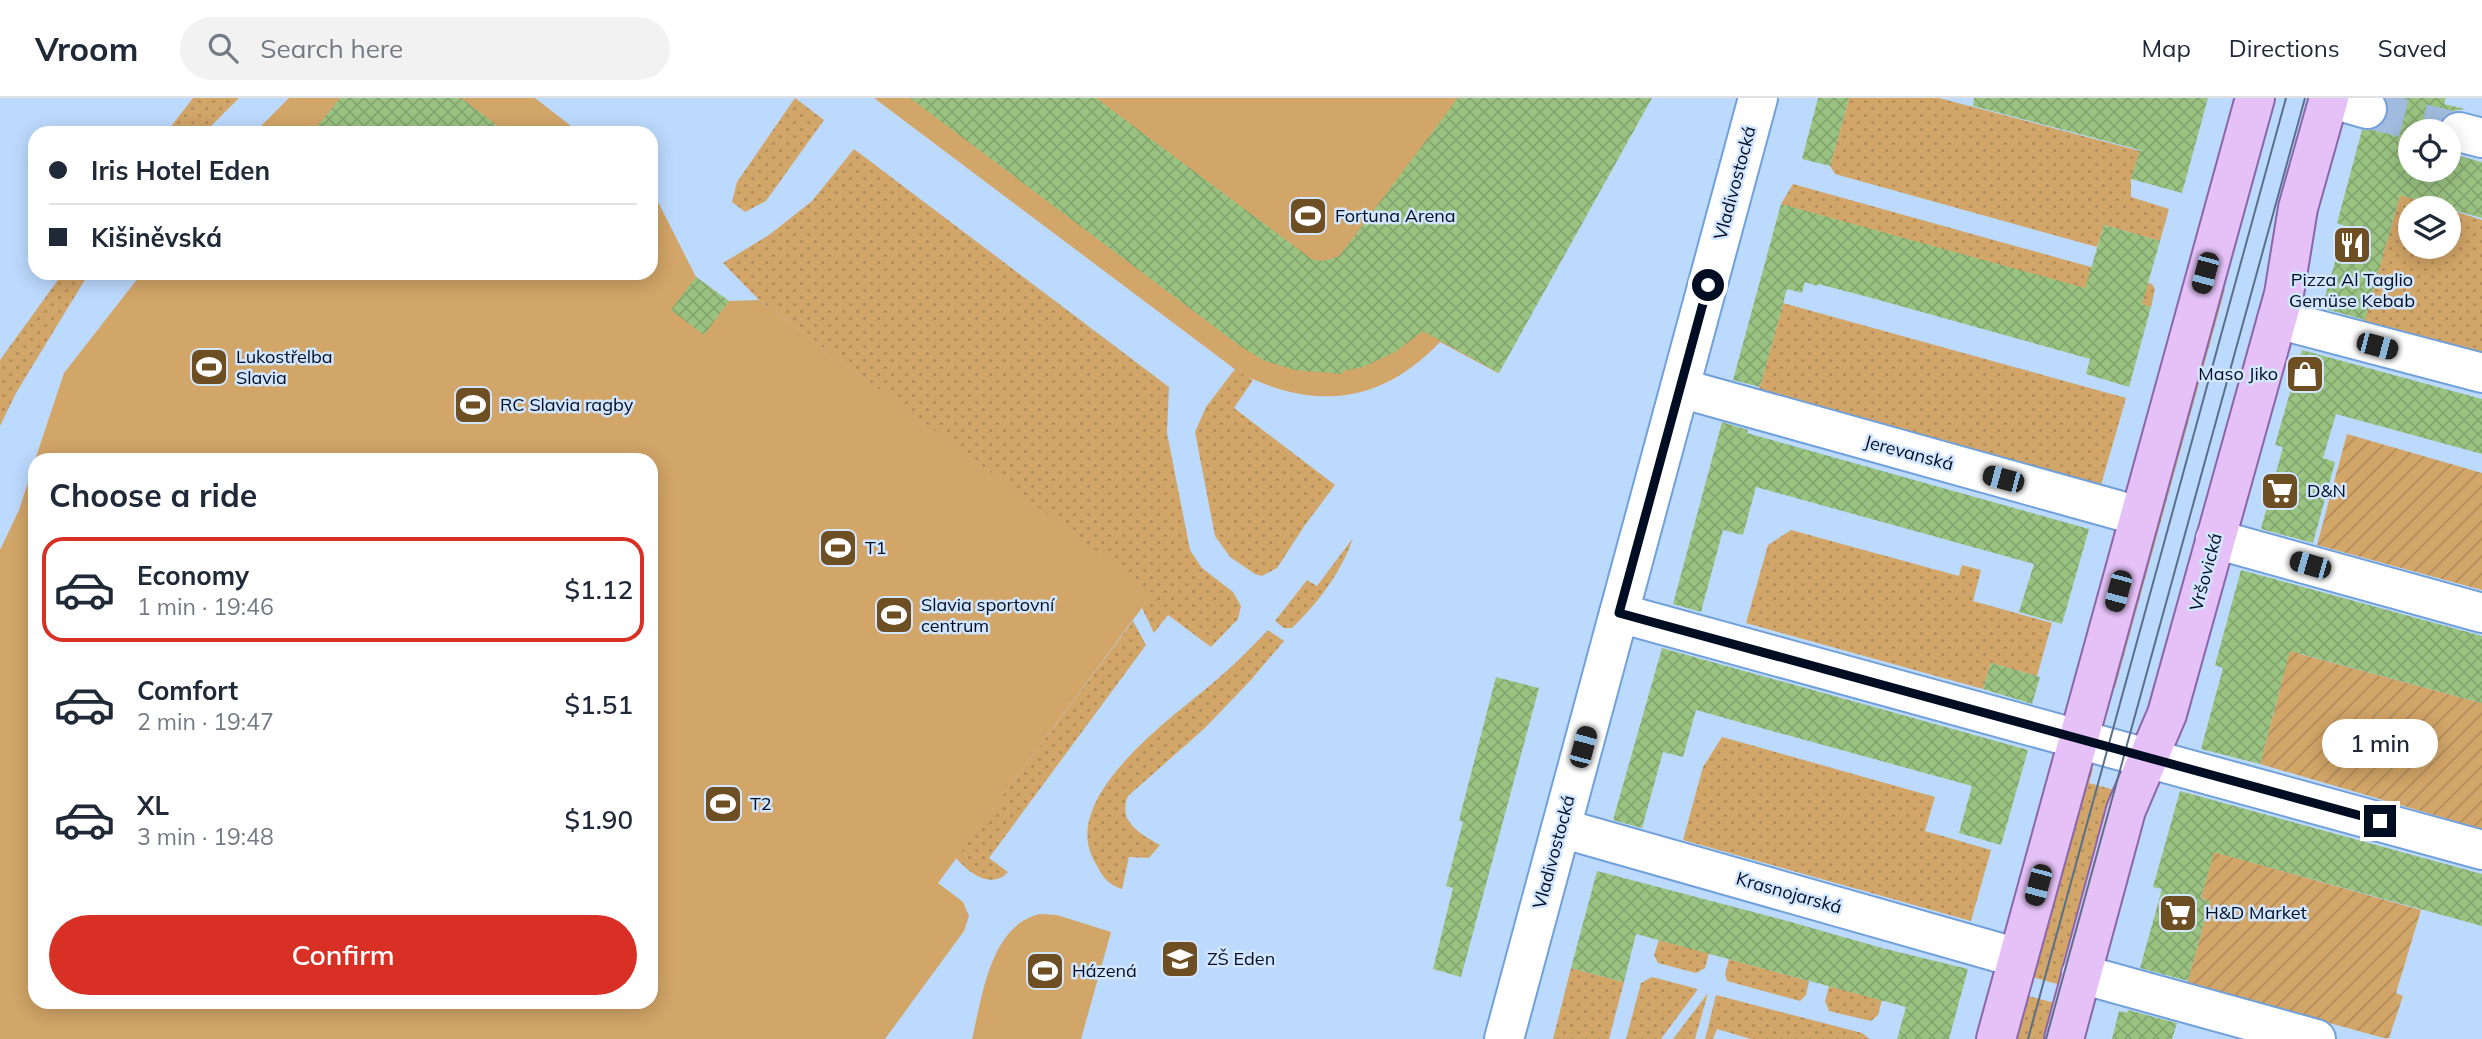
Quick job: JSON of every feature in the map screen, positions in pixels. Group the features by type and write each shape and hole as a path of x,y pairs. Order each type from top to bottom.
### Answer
{"main road":[{"path":"1996,1039 2255,98"},
{"name":"Vršovická","path":"2064,1039 2126,810 2167,714 2284,294 2298,208 2329,98"}],"street":[{"name":"Vladivostocká","path":"1504,1039 1758,98"},
{"path":"2329,98 2367,109"},
{"path":"2277,319 2482,373"},
{"name":"Jerevanská","path":"1680,388 2138,516"},
{"path":"2215,539 2482,613"},
{"path":"1619,613 2482,850"},
{"name":"Krasnojarská","path":"1561,828 2018,958"},
{"path":"2081,974 2316,1039"}],"shaded area":[{"path":"193,98 239,98 211,126 171,126"},
{"path":"289,98 535,98 571,126 261,126"},
{"path":"795,98 824,120 766,201 745,212 732,202 737,182"},
{"name":"Fortuna Arena","path":"874,98 1651,98 1498,373 1440,342 1418,363 1371,389 1346,395 1321,396 1295,393 1240,373"},
{"path":"1849,98 1939,98 2140,151 2131,179 2131,197 2169,209 2160,241 2104,225 2097,247 1835,174 1830,166"},
{"path":"854,149 1169,387 1167,433 1190,550 1202,568 1233,592 1241,606 1238,619 1211,647 1168,615 1154,633 1142,608 1152,593 759,300 723,263 769,235 812,201"},
{"path":"1793,184 2152,284 2155,289 2151,307 1781,204"},
{"name":"Slavia sportovní centrum","path":"658,202 696,277 729,301 759,300 1153,593 938,883 963,902 969,916 964,931 885,1039 0,1039 0,550 19,510 28,482 28,1009 658,1009 658,453 37,453 64,373 137,280 658,280"},
{"path":"2398,202 2398,259 2461,259 2461,213 2482,220 2482,353 2364,321"},
{"path":"58,280 85,280 16,393 0,426 0,360"},
{"path":"2213,286 2225,289 2115,688 2103,685"},
{"path":"1783,303 2126,398 2101,485 1759,390"},
{"path":"1235,369 1253,380 1234,408 1335,485 1277,568 1262,576 1230,557 1215,536 1195,432 1206,407"},
{"path":"2347,434 2482,473 2482,590 2317,545"},
{"path":"1791,530 1959,576 1962,565 1981,570 1973,601 2052,623 2037,676 1991,663 1983,689 1746,623 1768,545"},
{"path":"1353,538 1335,575 1320,598 1302,618 1292,628 1284,628 1275,621 1307,580 1317,586"},
{"path":"1133,621 1146,645 989,858 1008,872 995,880 974,874 956,858"},
{"path":"1268,630 1284,641 1205,728 1128,796 1125,805 1128,820 1139,832 1160,845 1149,858 1129,857 1122,889 1113,885 1106,880 1096,864 1088,839 1091,813 1104,787 1147,738 1228,670"},
{"path":"2277,635 2300,654 2482,703 2482,829 2260,764 2281,685"},
{"path":"1722,737 1935,797 1925,831 1991,850 1971,921 1683,840 1703,767"},
{"path":"2090,768 2093,769 2089,783 2122,792 2068,987 2025,975"},
{"path":"2204,849 2421,910 2396,993 2403,996 2389,1038 2187,984 2210,901 2201,898 2211,862"},
{"name":"Házená","path":"1040,914 1057,915 1111,932 1081,1039 972,1039 985,984 999,948 1010,932 1023,921"},
{"path":"1659,940 1709,953 1705,968 1696,973 1658,963 1654,955"},
{"path":"1729,959 1809,981 1806,995 1800,1001 1727,981 1725,974"},
{"path":"1571,968 1624,982 1609,1039 1553,1039"},
{"path":"1652,977 1698,989 1661,1039 1626,1039 1641,983"},
{"path":"1829,986 1882,1000 1878,1015 1871,1021 1829,1011 1825,1001"},
{"path":"1708,993 1695,1039 1673,1039"},
{"path":"2020,994 2063,1005 2054,1039 2007,1039"},
{"path":"1716,995 1862,1033 1870,1039 1751,1039 1717,1029 1713,1039 1705,1039"}],"building":[{"path":"340,98 461,98 498,126 318,126"},
{"name":"Fortuna Arena","path":"910,98 1096,98 1313,260 1324,261 1339,256 1344,250 1458,98 1652,98 1499,373 1423,331 1395,352 1363,367 1343,371 1343,374 1295,370 1265,361 1240,346"},
{"path":"1818,98 1849,98 1830,166 1802,159"},
{"path":"1974,98 2208,98 2182,193 2131,179 2140,150 1973,106"},
{"path":"2385,98 2446,98 2444,104 2465,109 2453,111 2442,119 2398,119 2398,182 2461,182 2461,156 2482,162 2482,218 2461,212 2461,196 2398,196 2365,320 2322,308 2345,226 2337,223 2362,130 2373,130 2383,124 2388,114"},
{"path":"1781,204 2085,288 2104,225 2160,241 2142,304 2151,307 2129,387 2086,374 2090,359 1805,282 1802,293 1787,289 1760,387 1733,380"},
{"path":"696,277 729,301 704,335 671,310"},
{"path":"2302,350 2482,399 2482,454 2336,414 2323,458 2335,462 2313,543 2261,529 2283,447 2275,445"},
{"path":"1722,422 1748,430 1747,433 2089,529 2062,624 2019,612 2034,564 1756,487 1743,535 1723,530 1701,612 1673,604"},
{"path":"2241,570 2482,636 2482,703 2290,651 2260,764 2201,749 2223,668 2215,665"},
{"path":"1662,648 2028,750 2001,845 1959,833 1972,786 1696,710 1683,757 1663,752 1642,828 1613,820"},
{"path":"1991,663 2040,677 2032,704 1983,689"},
{"path":"1496,677 1539,688 1461,977 1433,969 1453,888 1446,886 1463,822 1459,820"},
{"path":"2180,791 2482,874 2482,926 2214,852 2201,898 2210,901 2188,981 2140,968 2162,889 2153,887"},
{"path":"1597,871 1968,969 1949,1039 1897,1039 1906,1007 1636,934 1624,982 1571,968"},
{"path":"2128,1010 2177,1023 2172,1039 2112,1039 2119,1011 2127,1013"}],"tunnel":[{"path":"2367,109 2407,119"}],"tram line":[{"path":"2028,1039 2286,98"},
{"path":"2046,1039 2305,98"}],"place":[{"name":"Fortuna Arena","path":"1308,216"},
{"name":"Pizza Al Taglio Gemüse Kebab","path":"2352,245"},
{"name":"Lukostřelba Slavia","path":"209,367"},
{"name":"Maso Jiko","path":"2305,374"},
{"name":"RC Slavia ragby","path":"473,405"},
{"name":"D&N","path":"2280,491"},
{"name":"T1","path":"838,548"},
{"name":"Slavia sportovní centrum","path":"894,615"},
{"name":"T2","path":"723,804"},
{"name":"H&D Market","path":"2178,913"},
{"name":"ZŠ Eden","path":"1180,959"},
{"name":"Házená","path":"1045,971"}],"route":[{"path":"1708,285 1619,613 2380,821"}]}
